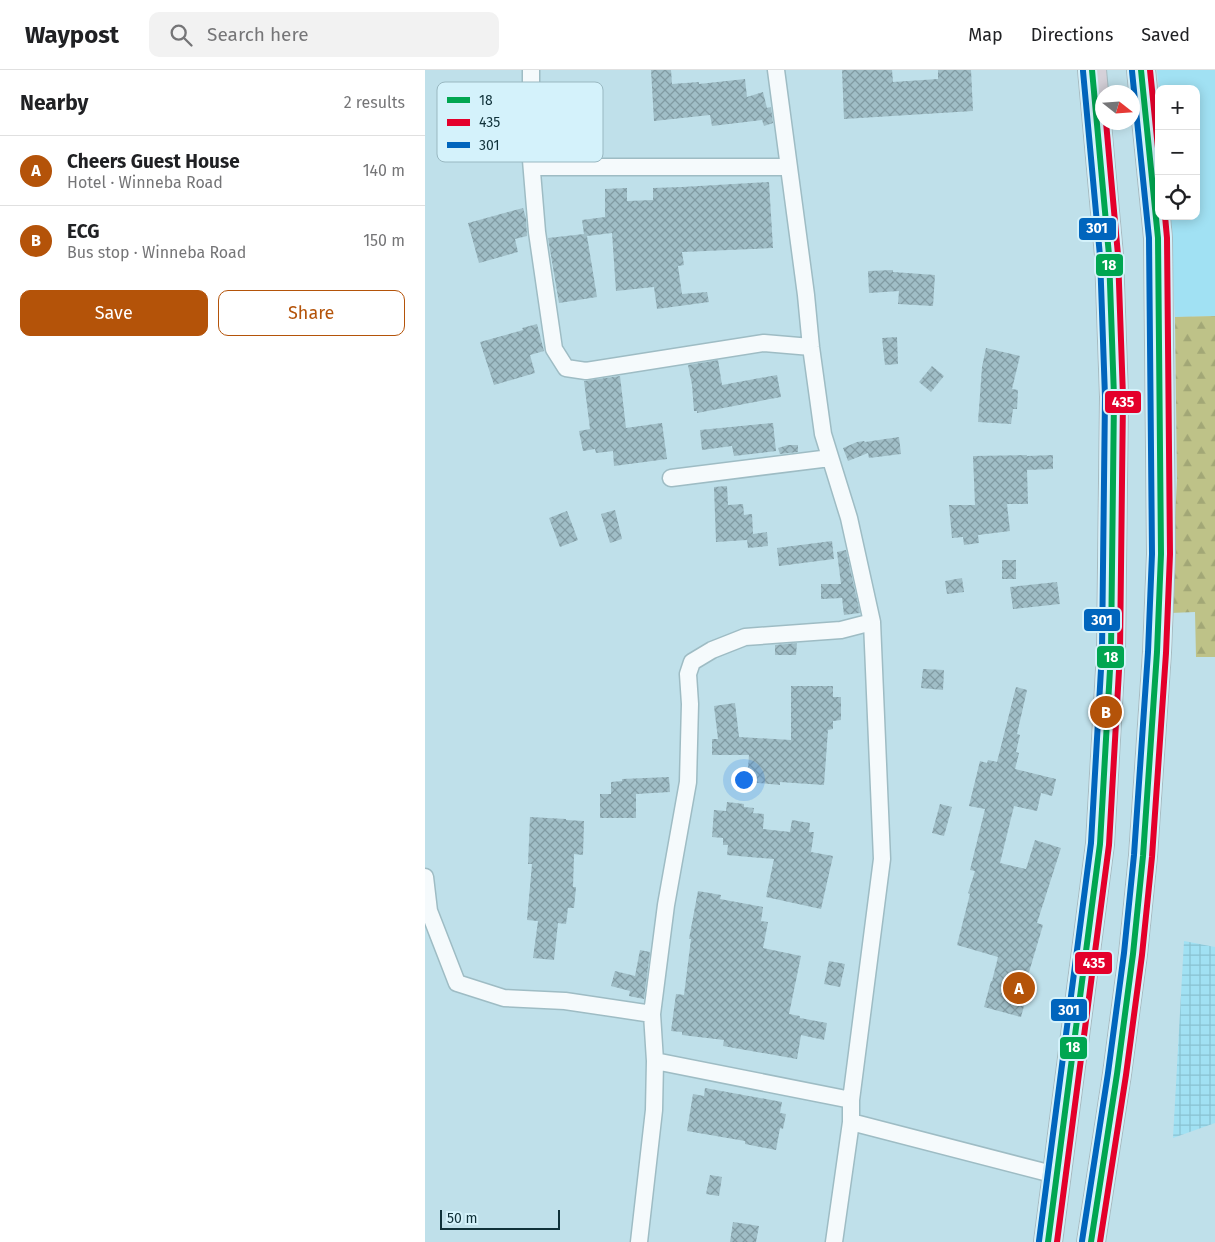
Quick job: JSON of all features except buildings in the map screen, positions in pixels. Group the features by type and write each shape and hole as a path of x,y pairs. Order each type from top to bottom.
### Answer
{"highway":[{"path":"1048,1242 1100,844 1111,652 1114,398 1109,255 1092,70"},
{"path":"1091,1242 1133,954 1143,856 1157,652 1161,554 1158,238 1141,70"}],"street":[{"path":"776,70 823,434 849,518 872,622 882,859 851,1100 851,1122 834,1242"},
{"path":"531,162 537,232 554,349 566,368 586,370 764,343 811,347"},
{"path":"532,168 789,167"},
{"path":"671,478 831,458"},
{"path":"639,1242 654,1110 655,1061 652,1014 667,904 688,782 690,704 688,674 692,662 712,650 745,637 841,630 872,622"},
{"path":"425,877 429,911 457,983 504,998 565,1001 652,1014"},
{"path":"655,1061 851,1100"},
{"path":"851,1122 1056,1174"}],"shaded area":[{"path":"1157,70 1215,70 1215,316 1175,317 1170,220 1200,220 1200,85 1159,85"},
{"path":"1184,941 1215,947 1215,1123 1173,1138"}],"green space":[{"path":"1215,316 1215,657 1196,657 1195,612 1170,613 1177,480 1175,317"}],"transit line":[{"name":"18","path":"1048,1242 1100,844 1111,652 1114,397 1109,255 1092,70"},
{"name":"18","path":"1091,1242 1133,954 1143,856 1157,652 1161,554 1158,238 1141,70"},
{"name":"435","path":"1150,70 1156,130"},
{"name":"301","path":"1039,1241 1091,843 1102,652 1105,397 1100,256 1083,71"},
{"name":"301","path":"1082,1241 1124,953 1134,855 1148,652 1152,554 1149,238 1132,71"},
{"name":"435","path":"1057,1242 1109,845 1120,653 1123,397 1118,255 1107,130"},
{"name":"435","path":"1100,1242 1126,1075 1142,955 1152,857 1166,653 1170,554 1165,220"}],"place":[{"name":"ECG","path":"1106,712"},
{"name":"Cheers Guest House","path":"1019,988"}]}
